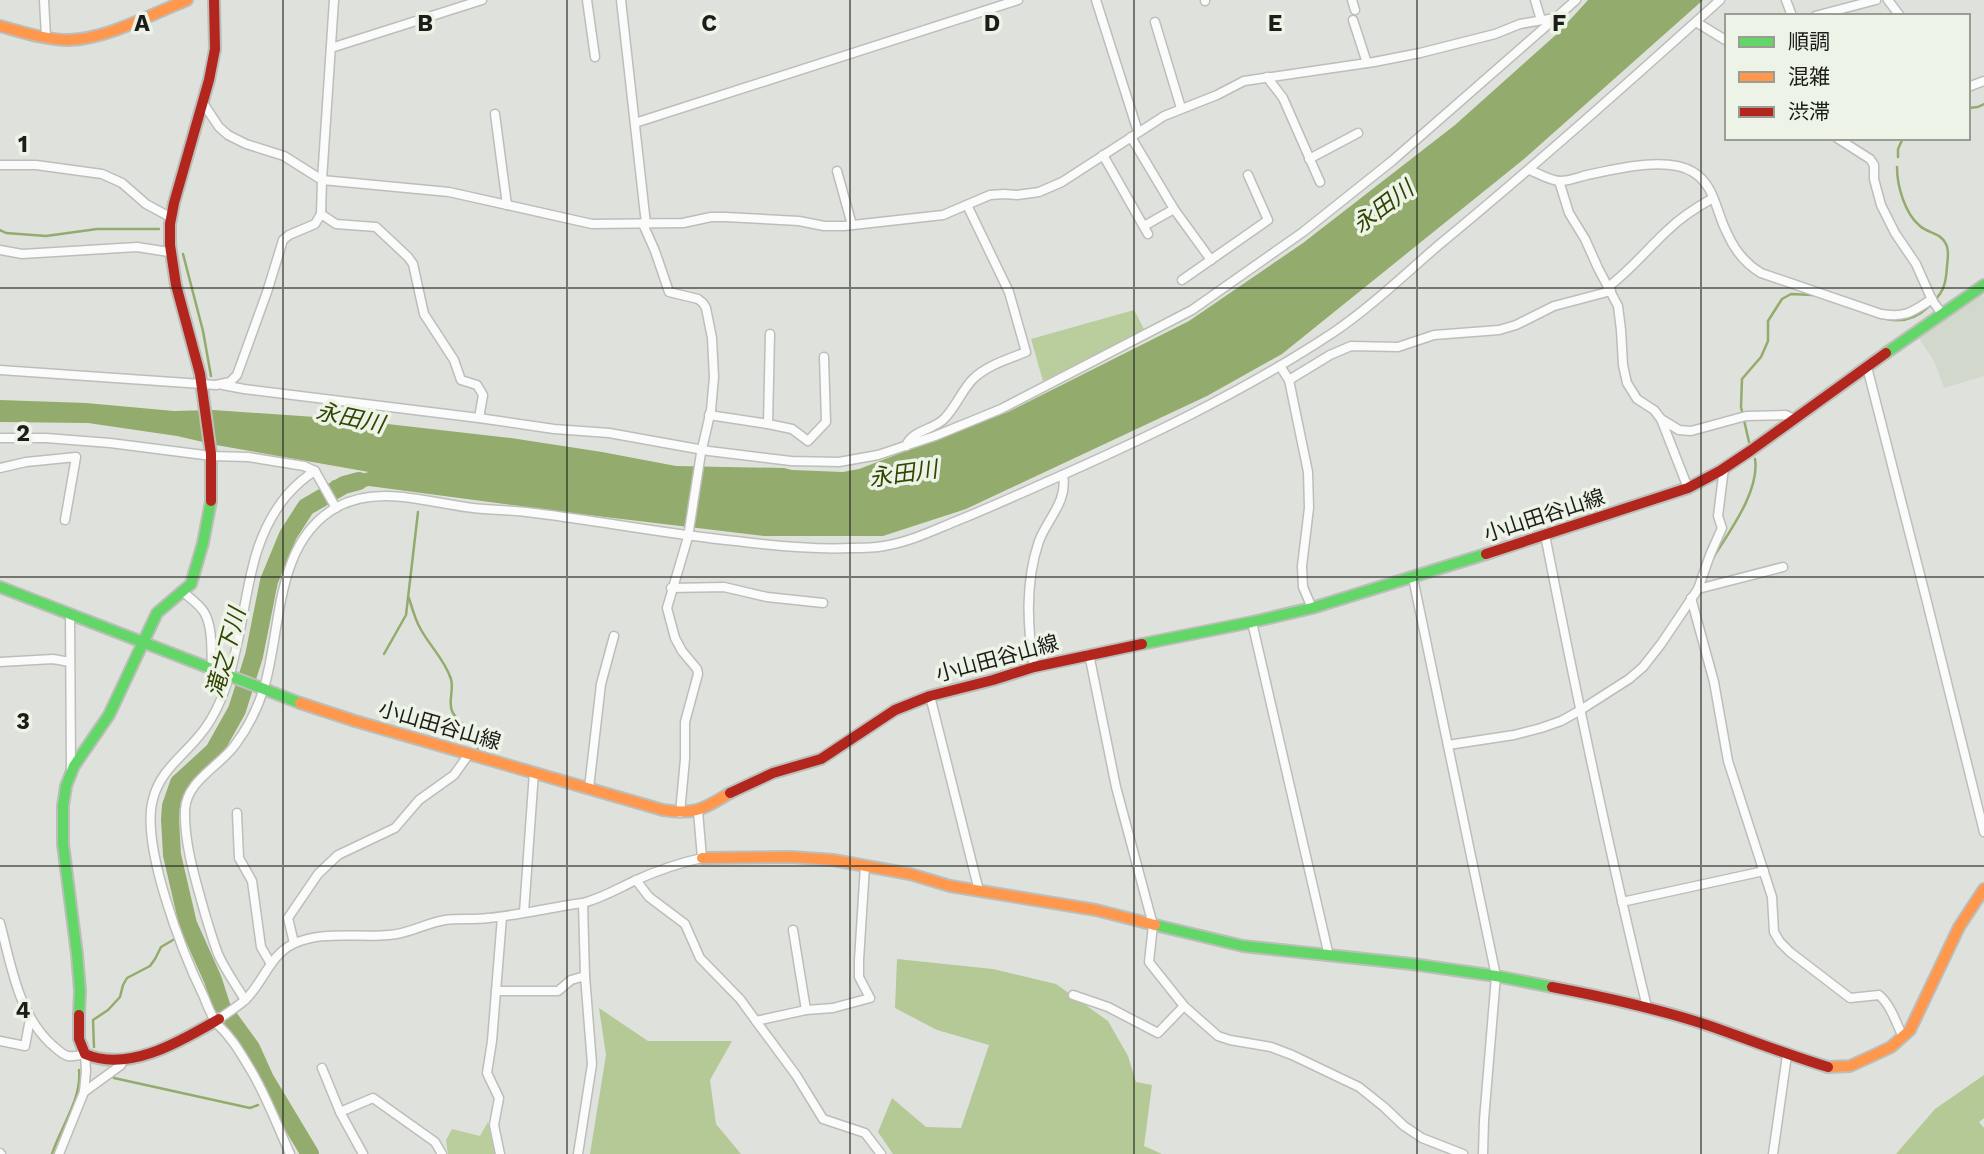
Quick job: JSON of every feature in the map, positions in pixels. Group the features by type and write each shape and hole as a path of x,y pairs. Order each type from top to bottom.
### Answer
{"street":[{"path":"44,0 46,37"},
{"path":"0,26 68,40 96,35 187,0"},
{"path":"59,1154 84,1092 86,1070 85,1054 79,1039 80,991 77,954 63,844 66,786 71,771 109,715 157,613 191,584 211,503 212,456 198,366 169,252 170,216 203,103 215,49 214,0"},
{"path":"223,385 237,375 283,240 315,224 321,214 334,0"},
{"path":"331,48 482,0"},
{"path":"587,0 596,57"},
{"path":"621,0 645,224 669,292 698,299 706,308 714,365 714,386 688,537 667,608 675,638 698,674 685,722 680,813"},
{"path":"635,123 1018,0"},
{"path":"1096,0 1135,135 1174,209 1211,260"},
{"path":"1352,0 1355,10"},
{"path":"1535,0 1541,20"},
{"path":"0,370 201,386 223,385 554,429 609,433 701,451 791,461 851,461 878,455 1001,409 1192,310 1303,232 1382,169 1576,0"},
{"path":"243,1002 216,949 194,872 187,837 187,796 234,748 248,723 262,687 287,575 309,531 325,514 349,501 369,496 519,511 688,537 777,547 839,549 885,546 916,538 1063,475 1192,414 1251,384 1337,330 1530,170 1720,0"},
{"path":"1823,14 1876,0"},
{"path":"203,103 219,127 228,135 246,144 284,156 322,180 449,192 592,224 683,223 725,217 799,221 824,226 852,225 943,215 990,195 1039,192 1062,182 1164,116 1244,81 1420,53 1555,18"},
{"path":"1353,20 1367,63"},
{"path":"1155,22 1181,108"},
{"path":"1696,22 1725,40"},
{"path":"1268,77 1283,98 1320,182"},
{"path":"495,114 507,205"},
{"path":"1309,159 1358,132"},
{"path":"1530,170 1559,181 1609,170 1667,164 1680,166 1692,171 1709,187 1735,248 1751,267 1761,273 1881,314 1904,316 1936,305 1916,264 1895,233 1881,205 1874,179 1874,166 1870,159 1840,140"},
{"path":"1103,155 1146,230 1174,209"},
{"path":"0,165 36,165 102,174 122,183 146,204 170,216"},
{"path":"837,171 852,225"},
{"path":"1182,280 1268,220 1248,176"},
{"path":"1559,181 1569,213 1586,239 1618,306 1627,383 1637,399 1654,410 1661,419 1688,488"},
{"path":"1289,380 1343,348 1398,347 1434,335 1499,330 1516,325 1554,306 1609,289 1670,227 1713,198"},
{"path":"906,446 914,435 943,420 973,378 988,368 1026,352 1009,292 967,205"},
{"path":"321,214 336,224 376,227 408,257 413,264 424,314 454,360 461,380 477,385 483,395 479,418"},
{"path":"0,250 22,254 137,247 169,252"},
{"name":"小山田谷山線","path":"0,587 302,704 663,810 680,813 698,811 751,782 821,759 895,710 930,696 1089,654 1312,608 1413,578 1688,488 1776,434 1867,367 1936,305 1984,285"},
{"path":"768,424 770,334"},
{"path":"709,415 792,429 808,441 826,422 824,357"},
{"path":"1280,366 1289,380 1310,488 1302,566 1303,587 1312,608"},
{"path":"1867,367 1984,832"},
{"path":"1661,419 1679,430 1691,431 1742,416 1786,415 1794,419"},
{"path":"0,438 110,443 212,456 248,457 304,467 315,471 336,508"},
{"path":"0,468 26,462 76,457 65,520"},
{"path":"1448,745 1514,735 1561,721 1629,679 1643,667 1698,589 1723,528 1718,516 1724,468"},
{"path":"290,1154 253,1074 217,1020 195,978 156,862 150,813 167,770 200,736 231,675 257,545 276,508 297,484 315,471"},
{"path":"1034,667 1027,622 1029,592 1040,540 1063,495 1063,475"},
{"path":"1545,535 1579,711 1647,1007"},
{"path":"1698,589 1783,567"},
{"path":"1413,578 1496,976 1483,1154"},
{"path":"671,588 724,587 767,597 823,603"},
{"path":"183,592 206,616 211,635 212,667"},
{"path":"1691,598 1714,682 1728,761 1772,897 1774,932 1780,942 1850,998 1882,997 1903,1037"},
{"path":"70,614 71,771"},
{"path":"1252,622 1329,956"},
{"path":"589,788 601,684 614,636"},
{"path":"1089,654 1116,787 1153,925 1149,962 1184,1006 1218,1036 1271,1047 1359,1087 1422,1138 1463,1154"},
{"path":"0,662 53,659 70,662"},
{"path":"930,696 979,891"},
{"path":"294,943 288,918 318,874 338,855 395,828 419,800 454,775 469,754"},
{"path":"524,912 534,772"},
{"path":"698,811 702,858"},
{"path":"237,813 239,859 251,880 261,947 271,964"},
{"path":"0,927 17,986 30,1019 41,1034 70,1057 85,1054 97,1060 122,1060 177,1041 217,1020 243,1002 283,950 294,943 325,936 405,933 446,920 502,916 583,903 598,899 636,880 702,858 792,857 865,866 910,874 950,886 1096,910 1243,946 1412,964 1586,993 1647,1007 1710,1026 1787,1055 1830,1068 1842,1068 1891,1047 1903,1037 1915,1021 1959,927 1984,889"},
{"path":"756,1021 806,1010 833,1008 870,998 859,977 865,866"},
{"path":"1622,902 1764,871"},
{"path":"636,880 649,897 685,924 699,958 740,999 796,1075 823,1119 865,1133 881,1154"},
{"path":"578,1154 592,1064 583,903"},
{"path":"500,1154 494,1125 499,1098 487,1073 502,916"},
{"path":"793,930 806,1010"},
{"path":"496,991 558,991 572,980 585,976"},
{"path":"1073,995 1108,1007 1158,1033 1184,1006"},
{"path":"0,1041 24,1046 30,1019"},
{"path":"1773,1154 1787,1055"},
{"path":"84,1092 121,1065 122,1060"},
{"path":"322,1068 340,1112 363,1154"},
{"path":"340,1112 373,1098 435,1142 442,1154"}],"shaded area":[{"path":"1982,292 1984,376 1944,388 1935,363 1919,338"},
{"path":"1134,310 1146,333 1043,381 1031,339"},
{"path":"897,959 993,969 1056,984 1108,1021 1128,1056 1136,1082 1152,1085 1144,1146 1162,1154 893,1154 878,1132 892,1098 926,1127 961,1128 989,1045 937,1030 895,1008"},
{"path":"599,1008 648,1041 732,1041 710,1080 716,1124 741,1154 590,1154 606,1055"},
{"path":"1984,1075 1984,1118 1979,1122 1984,1128 1984,1154 1896,1154 1935,1109"},
{"path":"488,1122 496,1154 448,1154 446,1140 452,1129 480,1136"}],"water":[{"name":"永田川","path":"1588,0 1703,0 1524,159 1282,354 1207,396 966,509 883,536 765,536 369,486 339,493 331,481 369,472 177,436 88,423 0,422 0,400 86,403 174,411 213,410 344,419 511,438 676,466 843,472 859,469 1008,412 1189,321 1303,243 1455,125 1558,33"}],"waterway":[{"path":"1970,108 1984,104"},
{"path":"1898,157 1902,140"},
{"path":"1883,318 1906,319 1927,308 1943,289 1948,260 1948,249 1944,240 1920,226 1906,207 1898,183 1897,167"},
{"path":"0,230 6,233 46,236 97,229 159,229"},
{"path":"183,254 203,331 211,376"},
{"path":"1749,442 1741,407 1742,379 1761,357 1768,341 1768,321 1782,299 1791,294 1813,295"},
{"path":"1713,558 1748,498 1753,484 1755,459"},
{"name":"滝之下川","path":"310,1154 265,1079 251,1048 222,1008 213,980 188,924 172,855 170,819 171,806 179,783 214,751 237,710 254,656 269,581 288,535 306,507 344,485 359,481"},
{"path":"384,654 406,615 418,512"},
{"path":"409,598 420,628 445,665 451,679 452,711 476,737 478,749"},
{"path":"94,1047 93,1020 108,1010 120,997 127,978 150,966 161,947 190,930"},
{"path":"52,1154 74,1102 79,1070"},
{"path":"114,1078 250,1108 258,1105"}],"traffic: fast":[{"path":"1886,353 1984,285"},
{"path":"79,1015 77,954 63,844 66,786 74,766 109,715 157,613 191,584 211,501"},
{"path":"1142,644 1312,608 1486,554"},
{"path":"0,587 300,703"},
{"path":"1155,925 1243,946 1412,964 1552,987"}],"traffic: slow":[{"path":"0,26 52,39 84,39 114,31 187,0"},
{"path":"300,703 663,810 692,811 730,793"},
{"path":"702,858 792,857 833,860 910,874 950,886 1096,910 1155,925"},
{"path":"1828,1067 1850,1066 1891,1047 1910,1030 1959,927 1984,889"}],"traffic: jam":[{"path":"211,501 211,454 200,374 176,285 170,224 209,80 215,49 214,0"},
{"path":"1486,554 1688,488 1750,451 1886,353"},
{"path":"730,793 773,773 821,759 895,710 930,696 1034,667 1142,644"},
{"path":"1552,987 1671,1014 1828,1067"},
{"path":"79,1015 79,1039 85,1054 119,1060 172,1045 219,1019"}]}
